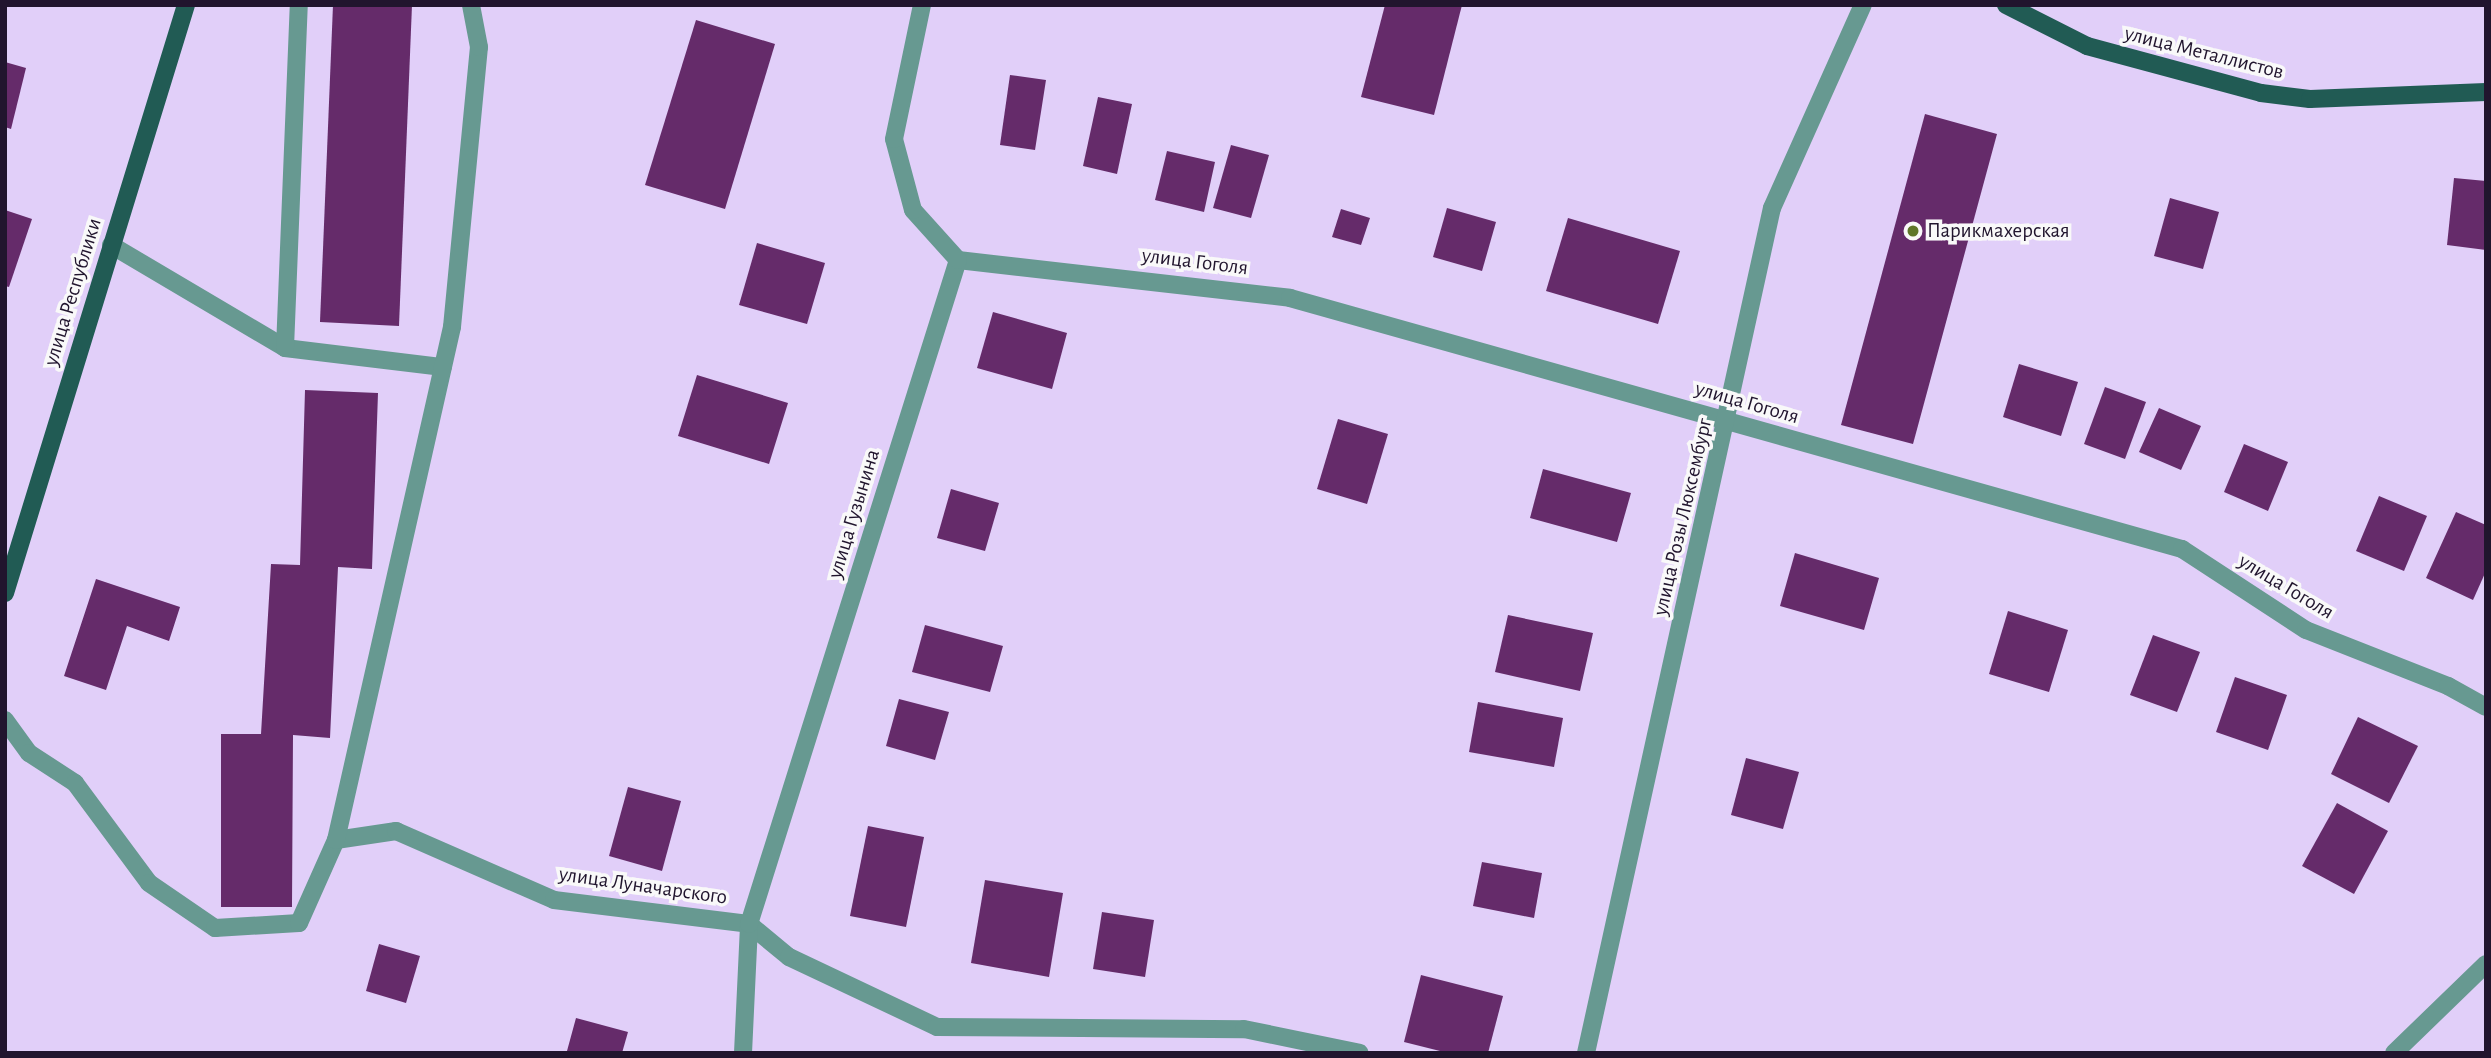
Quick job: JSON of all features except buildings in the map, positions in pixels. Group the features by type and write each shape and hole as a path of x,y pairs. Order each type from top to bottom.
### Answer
{"main road":[{"name":"улица Республики","path":"5,593 186,5"},
{"name":"улица Металлистов","path":"2006,5 2087,46 2261,93 2310,99 2486,92"}],"street":[{"path":"285,348 299,5"},
{"path":"5,720 29,753 75,783 149,883 215,928 299,923 336,840 452,327 479,47 471,5"},
{"path":"922,5 894,139 913,211 958,260"},
{"name":"улица Розы Люксембург","path":"1586,1053 1617,896 1728,422 1772,208 1863,5"},
{"path":"111,245 285,348 443,367"},
{"name":"улица Гоголя","path":"958,260 1290,298 2182,549 2306,630 2448,686 2486,707"},
{"name":"улица Гузынина","path":"743,1053 749,924 958,260"},
{"name":"улица Луначарского","path":"336,840 396,831 554,900 749,924 789,957 937,1027 1244,1029 1360,1053"},
{"path":"2394,1053 2486,964"}],"place":[{"name":"Парикмахерская","path":"1913,231"}]}
